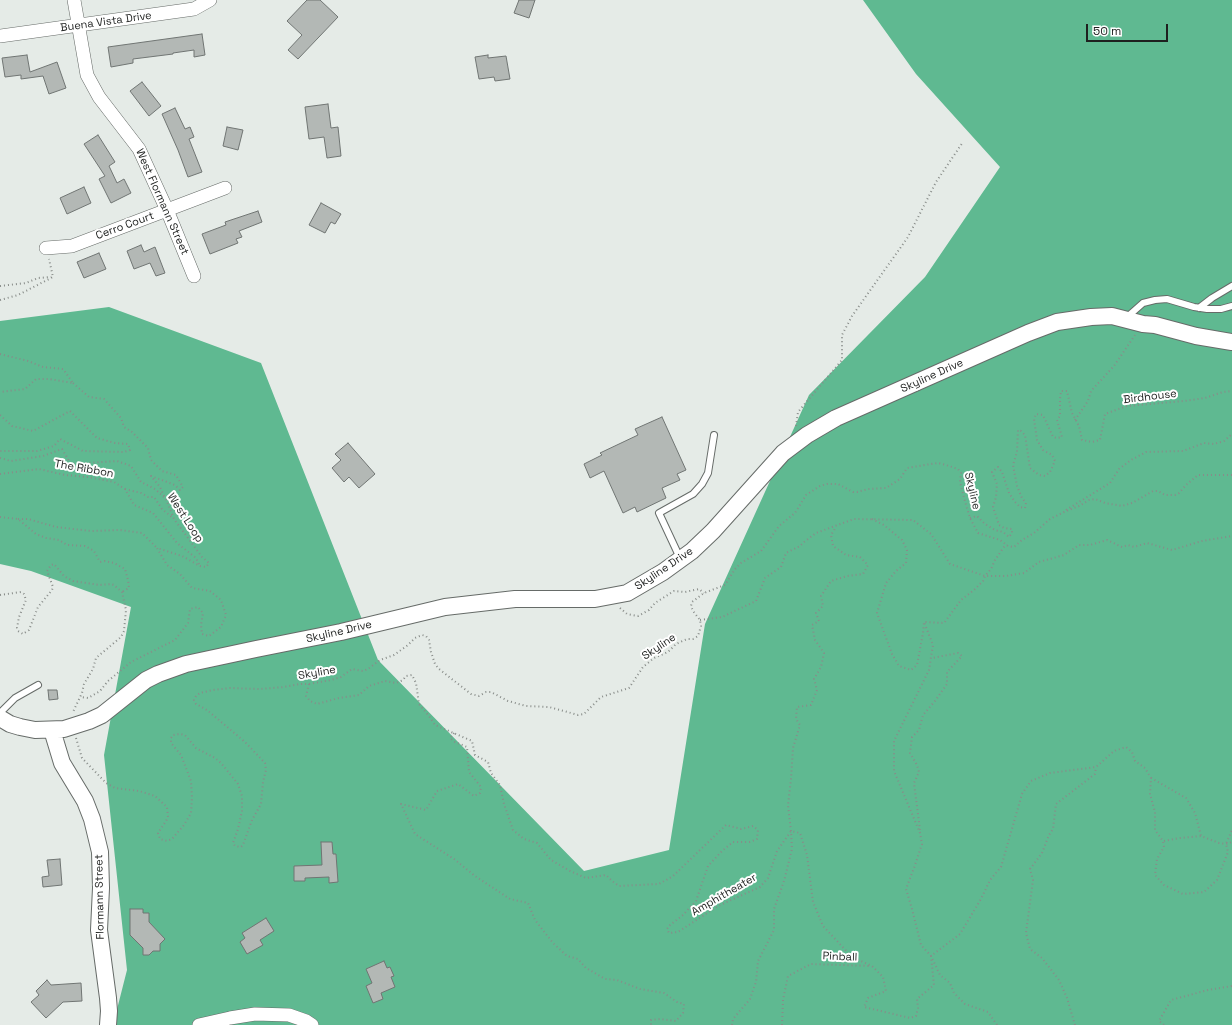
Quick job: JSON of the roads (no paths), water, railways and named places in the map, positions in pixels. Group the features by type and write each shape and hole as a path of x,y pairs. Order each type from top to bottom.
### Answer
{"street":[{"name":"West Flormann Street","path":"74,0 87,75 99,97 139,149 167,210 194,276"},
{"name":"Buena Vista Drive","path":"0,36 194,10 210,0"},
{"name":"Cerro Court","path":"46,248 72,246 225,188"},
{"name":"Skyline Drive","path":"0,718 10,724 35,730 52,730 74,726 89,722 102,715 134,689 152,677 186,664 341,632 445,607 515,599 595,599 627,593 681,560 713,531 783,453 795,443 836,418 1057,322 1091,317 1112,316 1143,324 1155,325 1196,336 1232,342"},
{"name":"Flormann Street","path":"52,730 62,763 85,801 92,820 100,852 101,875 99,930 108,998 109,1025"},
{"path":"199,1025 255,1014 289,1015 306,1021 312,1025"}],"lane":[{"path":"1199,308 1232,286"},
{"path":"1125,319 1143,303 1155,300 1167,299 1199,308 1221,309 1232,306"},
{"path":"681,560 659,513 693,494 702,484 708,473 714,435"},
{"path":"0,713 15,698 38,685"}]}
